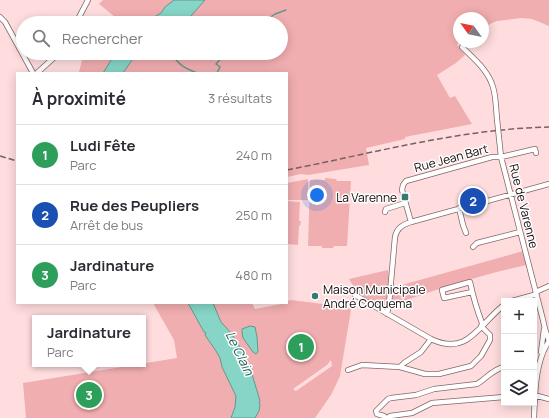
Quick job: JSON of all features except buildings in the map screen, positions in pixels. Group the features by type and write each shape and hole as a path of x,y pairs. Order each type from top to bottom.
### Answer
{"street":[{"path":"80,16 88,0"},
{"path":"0,17 16,43"},
{"name":"Rue de Varenne","path":"463,48 482,67 494,90 501,157 549,341"},
{"path":"26,60 32,72"},
{"path":"38,72 51,60"},
{"name":"Rue Jean Bart","path":"411,222 402,188 403,184 407,181 492,157 501,157 535,149 536,153"},
{"path":"387,314 396,233 400,226 459,208 549,184"},
{"path":"385,212 386,209 405,203"},
{"path":"459,208 466,233"},
{"path":"473,247 476,243 520,232"},
{"path":"348,370 365,364 400,367 424,374 439,374 471,366 481,356 490,340 490,335 482,325 470,282 442,290 444,298 472,292"},
{"path":"523,298 534,295 538,291 549,286"},
{"path":"355,295 431,339 444,344 457,344 471,338 482,325 501,308"},
{"name":"Rue de Varenne","path":"543,320 549,329"},
{"name":"Rue de Varenne","path":"538,362 544,334 543,320"},
{"path":"400,367 421,352 431,339"},
{"path":"538,362 549,341"},
{"path":"501,368 494,371 477,384 434,389 416,394 393,397 388,399 377,409 377,413 387,418 390,416 412,413 432,403 501,397"},
{"path":"537,396 549,399"},
{"name":"Rue de Varenne","path":"534,406 534,418"}],"shaded area":[{"path":"103,0 549,0 549,26 532,19 521,18 497,21 489,24 489,12 453,12 453,48 459,48 465,55 456,63 437,75 450,98 455,96 472,124 405,137 405,139 366,148 369,165 288,177 288,72 79,72 82,60 288,60 288,16 114,16 99,4"},
{"path":"325,178 336,179 337,181 351,181 347,246 322,248 322,246 308,246 310,180 325,180"},
{"path":"308,179 308,200 288,200 288,183"},
{"path":"288,201 300,202 299,221 301,221 299,226 298,245 288,244"},
{"path":"523,251 527,265 458,283 390,306 391,288"},
{"path":"388,270 389,280 387,307 385,311 358,294 349,279"},
{"path":"291,300 347,307 351,310 340,376 331,395 315,418 26,418 23,383 122,367 146,367 146,363 177,358 174,340 154,304 252,304 255,309 288,304 288,301","holes":["331,360 332,366 296,391 293,389 327,365"]}],"water":[{"path":"174,0 205,0 191,16 156,16 161,13 165,7"},
{"path":"111,60 132,60 124,72 104,72"},
{"name":"Le Clain","path":"189,304 213,304 221,322 231,333 240,347 252,374 260,401 259,411 255,418 231,418 235,407 236,396 222,367 220,358"},
{"path":"250,326 255,327 258,352 256,354 243,338 242,329"}],"waterway":[{"path":"272,16 286,10"},
{"path":"177,60 182,66 195,72"},
{"path":"218,72 220,67 216,64 220,60"}],"railway":[{"path":"288,170 450,137 483,132 549,127"},
{"path":"0,156 16,161"}],"place":[{"name":"La Varenne","path":"405,197"},
{"name":"Rue des Peupliers","path":"473,201"},
{"name":"Maison Municipale André Coquema","path":"315,296"},
{"name":"Ludi Fête","path":"301,347"},
{"name":"Jardinature","path":"89,395"}]}
